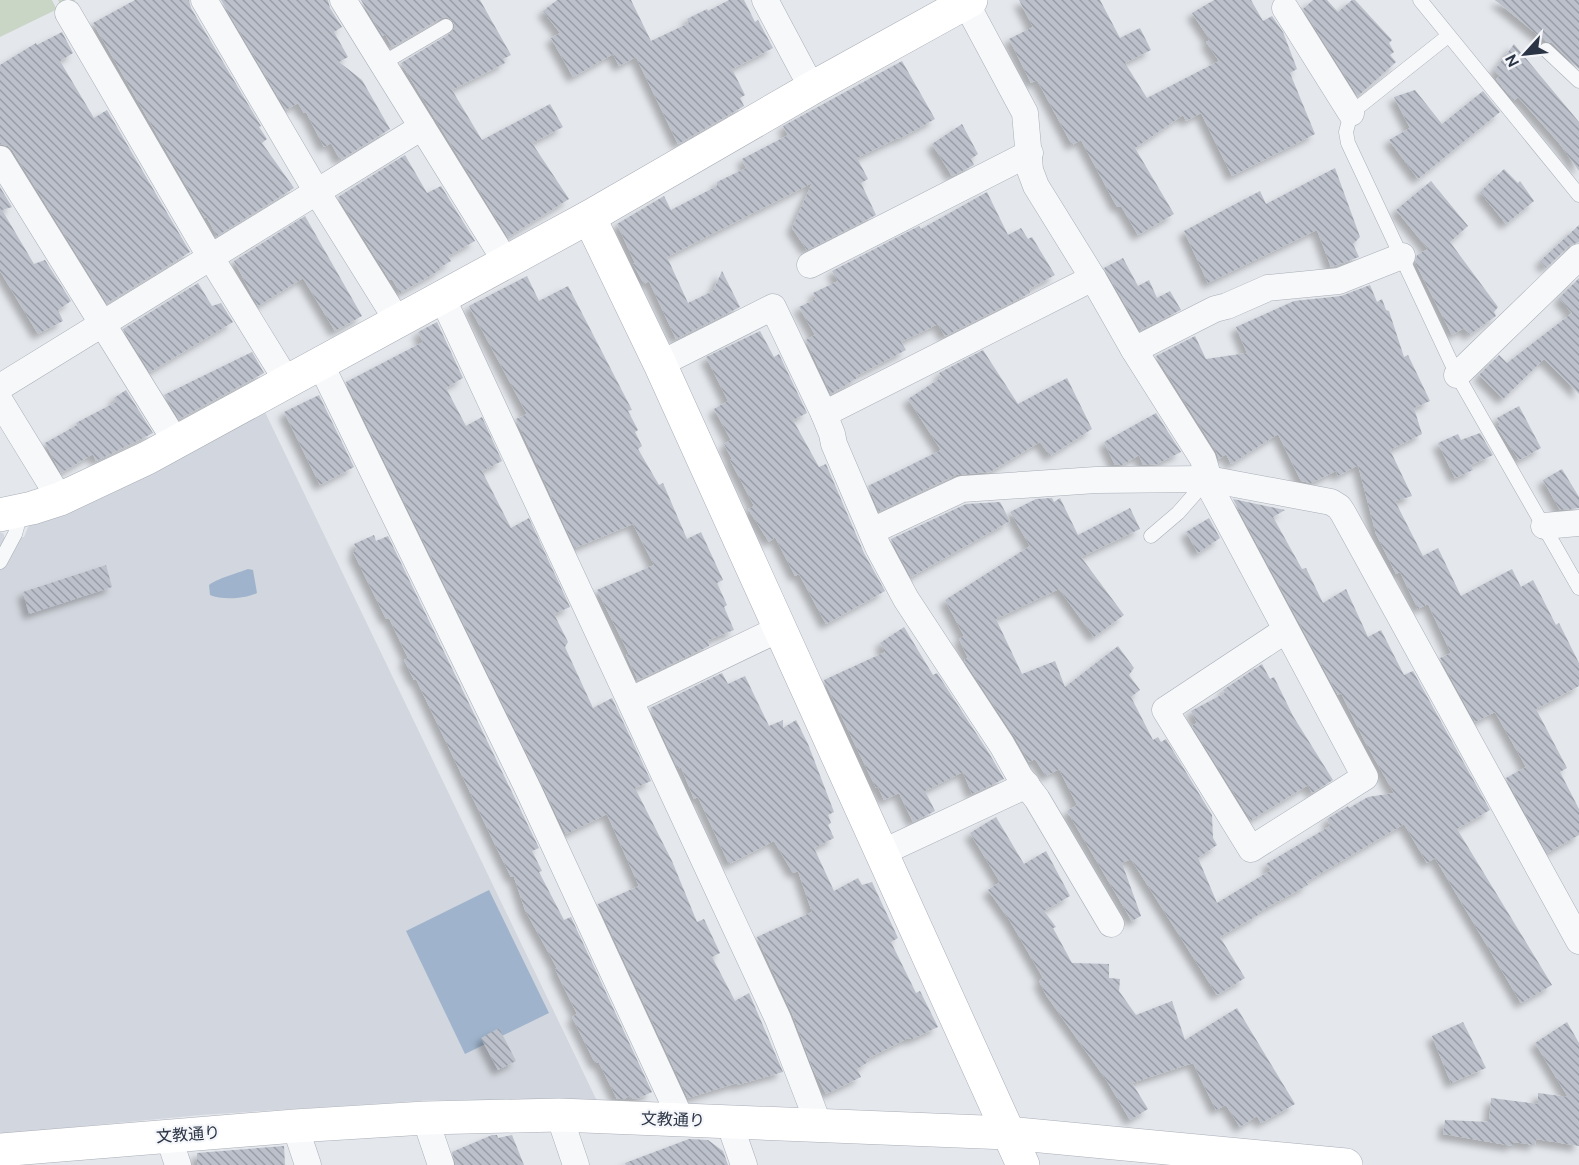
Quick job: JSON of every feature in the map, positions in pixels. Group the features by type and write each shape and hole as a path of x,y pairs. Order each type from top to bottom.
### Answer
{"street":[{"path":"204,0 317,192 397,320"},
{"path":"343,0 506,262"},
{"path":"765,0 812,88"},
{"path":"11,513 60,499 126,469 588,217 969,1 1025,112 1030,170 1036,186 1134,350 1203,459 1208,479 1365,777 1251,849 1165,710 1286,630"},
{"path":"1285,8 1351,113"},
{"path":"68,13 211,258 287,381"},
{"path":"0,387 422,127"},
{"path":"810,265 1030,153"},
{"path":"0,159 176,442"},
{"path":"588,217 660,364 1023,1165"},
{"path":"1134,350 1215,309 1268,288 1339,281 1402,256"},
{"path":"1457,375 1579,257"},
{"path":"824,414 1093,278"},
{"path":"442,297 778,1019 819,1125"},
{"path":"660,364 773,307 824,414 834,444 878,547 906,599 1027,785 1111,924"},
{"path":"320,363 529,791 681,1119"},
{"path":"0,401 60,499"},
{"path":"872,531 963,489 1107,480 1208,479 1323,500 1339,507 1579,940"},
{"path":"1544,526 1579,523"},
{"path":"631,700 780,629"},
{"path":"881,853 1027,785"},
{"path":"559,1115 576,1165"},
{"name":"文教通り","path":"0,1150 173,1150 295,1126 425,1118 559,1115 1008,1134 1346,1165"},
{"path":"425,1118 441,1165"},
{"path":"729,1122 744,1165"},
{"path":"295,1126 308,1165"}],"lane":[{"path":"1420,0 1579,195"},
{"path":"383,63 446,26"},
{"path":"1448,36 1351,113 1346,132 1348,142 1457,375 1579,588"},
{"path":"1546,51 1579,81"},
{"path":"1151,536 1178,513 1208,479"},
{"path":"0,562 15,534 11,513"}],"shaded area":[{"path":"264,410 598,1103 435,1100 201,1115 0,1134 0,532 4,534 4,537 24,537 29,525"}],"green space":[{"path":"0,0 52,0 56,8 61,6 58,0 76,0 0,37"}],"water":[{"path":"248,569 253,570 257,593 233,598 210,595 209,585"},
{"path":"489,890 549,1013 465,1054 406,931"}],"building":[{"path":"135,0 189,0 191,8 261,126 259,127 267,139 262,143 294,188 217,236 93,23"},
{"path":"221,0 328,0 330,8 342,27 334,32 348,57 339,62 362,80 390,129 340,160 331,143 324,147 306,112 304,113 298,103 286,110"},
{"path":"361,0 480,0 511,55 503,59 505,63 452,90 482,140 550,104 563,127 532,143 569,199 508,237 401,63 451,33 455,27 453,21 447,17 441,18 392,47"},
{"path":"557,0 631,0 651,41 689,23 687,19 707,9 708,11 729,0 744,0 755,22 758,20 773,48 732,69 745,95 740,98 744,106 678,144 636,57 619,66 613,54 573,77 551,38 560,33 543,11"},
{"path":"1019,0 1100,0 1120,38 1140,28 1151,50 1125,63 1147,98 1219,61 1206,42 1210,40 1192,13 1214,0 1251,0 1263,21 1272,16 1283,32 1297,69 1290,73 1315,134 1232,176 1201,113 1186,121 1183,115 1135,148 1174,214 1138,235 1121,206 1117,207 1081,140 1072,145 1037,80 1031,83 1009,39 1033,27"},
{"path":"1313,0 1327,0 1338,12 1355,0 1392,40 1389,43 1394,52 1390,55 1396,62 1358,96 1303,9"},
{"path":"1495,0 1579,0 1579,69 1552,43 1545,41"},
{"path":"62,32 73,53 60,61 94,118 107,110 190,252 107,303 13,151 8,146 0,144 0,65 36,43 37,45"},
{"path":"1514,44 1579,122 1579,171 1559,143 1518,97 1514,101 1496,79 1500,76 1494,71"},
{"path":"902,61 935,119 857,158 868,179 861,183 876,215 807,250 792,228 812,183 667,257 688,303 713,291 722,271 740,307 676,339 649,281 644,284 633,264 635,263 617,224 664,196 671,210 717,186 717,182 746,168 742,159 788,135 783,126"},
{"path":"1415,90 1442,124 1483,91 1500,112 1418,179 1389,140 1410,128 1394,97"},
{"path":"962,124 978,154 971,159 974,165 952,176 932,144"},
{"path":"405,155 427,193 441,186 475,241 448,256 451,261 439,268 440,270 400,293 338,197"},
{"path":"1335,168 1360,237 1353,244 1359,257 1331,267 1317,230 1208,283 1184,231 1260,191 1266,204"},
{"path":"1504,169 1518,183 1520,181 1534,201 1506,224 1480,192"},
{"path":"1431,181 1468,226 1450,242 1498,307 1494,312 1496,316 1469,335 1464,328 1452,335 1415,262 1417,255 1428,249 1396,210"},
{"path":"0,187 12,207 2,210 34,264 45,260 71,301 58,310 63,321 38,334 0,271"},
{"path":"987,192 1008,235 1021,228 1028,239 1032,237 1055,275 1029,289 1030,293 945,336 938,324 901,342 906,350 856,376 857,378 831,394 806,340 815,335 799,307 816,299 813,293 838,281 832,271 919,226 921,229"},
{"path":"305,216 362,316 335,331 303,278 258,306 234,261"},
{"path":"1579,225 1579,242 1569,246 1546,268 1540,261"},
{"path":"1123,258 1138,286 1149,280 1157,298 1170,291 1181,310 1140,330 1104,268"},
{"path":"527,276 539,301 568,286 632,410 628,411 638,430 635,432 642,446 638,449 659,485 663,483 687,539 701,532 723,580 717,583 727,605 724,607 734,630 708,640 709,646 638,680 626,655 629,654 597,590 654,565 633,524 575,548 516,419 527,414 469,306"},
{"path":"1579,278 1579,394 1544,359 1503,399 1479,375 1499,355 1507,363 1572,313 1559,298"},
{"path":"198,283 212,306 221,303 233,322 150,372 123,329"},
{"path":"1370,285 1377,302 1382,299 1386,310 1389,311 1404,357 1408,355 1430,401 1414,408 1422,434 1390,450 1412,496 1395,501 1423,556 1438,548 1461,596 1512,569 1521,587 1533,580 1556,625 1559,623 1579,663 1579,686 1536,709 1567,768 1560,772 1579,809 1579,835 1547,853 1506,778 1526,767 1495,712 1475,722 1440,658 1451,653 1428,604 1418,609 1400,572 1396,574 1376,534 1358,465 1338,476 1336,471 1311,483 1301,481 1278,434 1231,464 1226,454 1219,459 1156,356 1195,336 1206,359 1247,353 1236,327 1294,301 1341,296"},
{"path":"437,322 463,378 446,388 466,426 482,417 502,461 482,471 511,528 529,518 570,607 554,614 568,642 565,647 593,708 612,698 651,781 635,788 672,861 697,922 704,919 720,953 712,957 735,1001 749,993 783,1072 688,1098 598,904 639,886 607,814 566,834 346,382 423,342 418,332"},
{"path":"760,331 774,357 779,354 807,413 793,420 819,467 826,464 864,553 885,591 826,624 799,574 795,576 775,537 769,542 748,509 754,506 730,460 732,459 724,444 731,440 714,409 728,401 706,357"},
{"path":"983,350 1018,404 1067,378 1092,429 1050,456 1040,442 990,472 956,475 879,511 868,486 941,450 908,399 942,377 939,373"},
{"path":"252,352 264,373 179,419 164,395"},
{"path":"126,390 153,433 96,461 93,454 61,473 45,443 77,425 76,423 116,402 114,398"},
{"path":"319,395 354,467 320,485 284,412"},
{"path":"1519,406 1541,448 1519,460 1497,427 1500,425 1497,418"},
{"path":"1156,413 1181,452 1157,464 1143,465 1139,455 1122,465 1115,465 1104,442"},
{"path":"1480,433 1493,455 1471,465 1473,470 1455,478 1438,443 1458,434 1461,440"},
{"path":"1562,469 1579,497 1579,508 1560,510 1543,480"},
{"path":"1052,498 1054,502 1060,498 1078,535 1130,508 1140,529 1081,557 1124,615 1094,637 1059,589 996,619 1022,674 1055,661 1065,687 1118,646 1134,668 1129,675 1140,690 1131,697 1153,740 1158,737 1161,742 1166,739 1212,815 1213,838 1217,845 1198,858 1217,903 1271,870 1266,864 1330,826 1327,819 1368,797 1394,793 1341,693 1338,695 1233,499 1285,510 1273,517 1302,569 1306,568 1323,603 1346,589 1368,637 1381,630 1404,675 1413,671 1490,810 1457,829 1552,985 1521,1003 1435,858 1427,863 1404,824 1306,882 1308,885 1257,913 1258,915 1220,937 1245,978 1217,995 1131,859 1122,863 1141,916 1132,921 1067,811 1077,805 1059,769 1046,776 1035,759 1029,762 964,660 968,658 959,639 964,636 945,600 1030,546 1010,512 1036,499"},
{"path":"1000,502 1010,521 911,577 891,539 966,504"},
{"path":"1209,518 1220,538 1198,553 1186,532"},
{"path":"374,535 376,541 388,536 539,848 532,851 542,871 539,872 564,920 571,917 652,1092 637,1099 631,1099 629,1096 617,1099 599,1063 595,1063 572,1017 577,1014 555,969 557,968 525,910 514,877 511,877 416,679 414,680 404,660 408,658 389,618 386,619 353,552 357,550 354,544"},
{"path":"106,565 112,587 29,614 23,592"},
{"path":"904,627 933,675 937,673 1004,779 972,794 963,772 925,791 935,811 913,822 899,793 884,800 878,787 876,788 824,680 885,652 880,643"},
{"path":"1262,664 1270,679 1274,677 1293,716 1333,780 1312,793 1308,785 1251,820 1192,726 1197,723 1191,711 1225,693 1223,690"},
{"path":"722,673 728,684 745,676 769,726 783,720 783,728 796,720 808,744 834,812 828,815 831,823 828,825 834,838 814,848 834,891 858,878 862,885 872,882 898,938 891,942 916,993 920,991 938,1027 912,1039 908,1038 867,1059 868,1062 857,1069 861,1077 826,1094 813,1069 792,1013 757,937 812,912 798,871 793,873 774,841 729,864 698,797 694,799 681,767 678,769 650,708"},
{"path":"996,817 1024,864 1046,851 1070,896 1044,911 1056,927 1053,928 1072,963 1109,964 1109,978 1120,979 1119,991 1136,1015 1172,1001 1185,1040 1237,1008 1295,1104 1261,1123 1257,1116 1240,1127 1226,1105 1216,1110 1193,1063 1132,1083 1148,1109 1130,1120 1107,1081 1046,995 1039,981 1043,978 1010,921 988,890 1000,882 970,833"},
{"path":"1463,1022 1486,1068 1451,1083 1432,1036"},
{"path":"1567,1022 1579,1043 1579,1146 1536,1139 1535,1145 1513,1142 1513,1146 1443,1134 1445,1120 1489,1122 1491,1098 1538,1104 1538,1093 1568,1097 1535,1043"},
{"path":"499,1028 516,1061 498,1070 481,1038"},
{"path":"497,1135 498,1138 512,1135 524,1165 456,1165 452,1152"},
{"path":"689,1139 708,1140 723,1151 728,1165 626,1165 625,1163"},
{"path":"284,1146 285,1165 197,1165 197,1153"}]}
